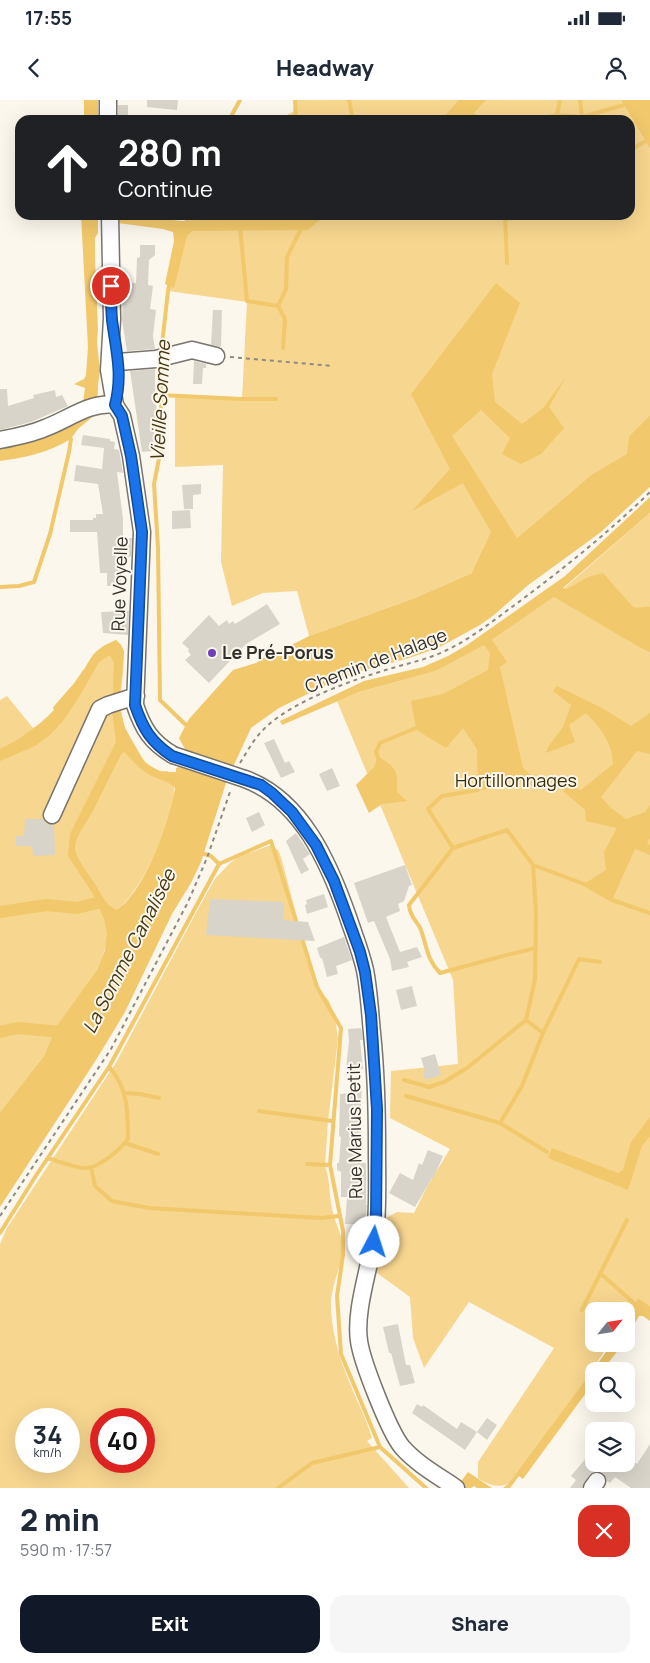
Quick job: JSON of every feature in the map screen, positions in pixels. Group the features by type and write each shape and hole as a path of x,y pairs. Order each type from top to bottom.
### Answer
{"street":[{"path":"108,100 108,115"},
{"name":"Rue Voyelle","path":"108,404 112,319 110,220"},
{"name":"Rue Voyelle","path":"108,404 119,388 118,362 112,319"},
{"path":"118,362 161,358 192,350 216,356"},
{"path":"0,440 24,436 74,415 108,404"},
{"name":"Rue Voyelle","path":"108,404 122,416 131,456 142,532 122,700 135,705 143,727 154,742 172,756"},
{"path":"52,815 100,709 122,700"},
{"name":"Rue Marius Petit","path":"172,756 261,785 281,800 316,845 334,881 360,952 365,972 376,1072 376,1221 374,1242 359,1319 359,1341 365,1362 394,1437 418,1462 454,1487"}],"path":[{"path":"216,356 333,366"},
{"name":"Chemin de Halage","path":"0,1216 110,1049 188,902 254,740 282,714 361,678 447,650 484,627 550,579 594,543 650,492"}],"green space":[{"path":"295,100 621,100 630,115 287,115 296,110"},
{"path":"635,124 650,149 650,415 629,436 628,454 591,475 517,538 472,573 415,598 309,636 297,591 263,593 232,606 221,562 223,465 175,467 175,395 242,399 247,302 168,291 184,227 188,220 635,220"},
{"name":"Hortillonnages","path":"650,513 650,1306 638,1298 635,1303 585,1302 585,1352 604,1352 597,1362 585,1362 584,1382 508,1484 500,1486 478,1478 478,1462 554,1348 469,1302 424,1368 413,1338 410,1297 373,1270 383,1220 397,1212 414,1213 428,1185 450,1149 390,1118 391,1071 458,1064 453,980 337,701 359,692 436,671 492,640 554,597"},
{"path":"116,640 124,651 121,704 125,727 140,755 146,762 156,769 168,771 174,785 173,803 162,837 146,872 136,888 117,910 97,970 54,1035 44,1056 0,1112 0,700 7,696 33,728 43,722 71,691 93,655 103,646"},
{"path":"271,845 278,850 318,989 329,1001 335,1017 338,1039 328,1121 325,1166 333,1214 343,1249 332,1295 332,1324 342,1363 372,1438 367,1441 409,1488 0,1488 0,1244 7,1228 117,1061 199,907 215,879 238,857"}],"water":[{"path":"84,100 98,100 98,115 84,115"},
{"path":"459,100 486,100 472,115 446,115"},
{"path":"621,100 650,100 650,149 635,124 635,115 630,115"},
{"path":"81,220 98,220 98,233 95,238 97,342 100,371 97,413 61,445 35,454 0,461 0,448 42,437 81,417 85,388 74,384 84,379 86,375 88,347"},
{"path":"119,220 319,220 308,230 192,231 187,236 174,288 165,284 174,241 173,232 118,223"},
{"name":"La Somme Canalisée","path":"496,283 520,303 492,374 495,402 522,424 543,408 566,377 549,407 564,428 541,454 521,464 502,454 510,438 481,410 452,436 517,538 591,475 627,454 629,436 650,415 650,487 601,532 527,586 480,625 438,648 364,670 328,684 279,708 251,728 227,780 201,862 172,914 125,1012 0,1207 0,1112 44,1056 57,1026 97,970 105,950 107,933 104,919 93,894 68,856 70,834 116,742 112,711 114,663 110,655 99,662 63,721 50,735 35,746 0,761 0,749 20,738 48,716 71,691 94,654 116,640 124,651 120,708 125,728 145,763 161,772 176,772 176,768 182,766 187,753 179,738 189,719 233,670 256,663 268,655 309,636 415,598 472,573 491,532 463,483 412,511 450,469 411,394","holes":["124,752 145,772 169,783 175,788 168,818 155,854 137,888 117,910 104,899 80,861 75,847 80,832"]},
{"path":"650,497 650,513 563,588 567,589 588,577 603,573 633,607 650,607 650,652 554,597 492,640 507,662 500,667 523,768 547,790 510,778 493,789 478,790 477,749 463,728 446,748 416,728 411,701 443,694 488,670 490,653 484,645 436,671 359,692 282,725 280,721 364,681 423,667 467,645 565,576"},
{"path":"557,686 602,708 631,726 650,713 650,754 637,751 601,797 611,808 626,819 645,812 650,805 650,838 647,843 650,845 650,855 635,849 612,900 584,884 606,870 604,852 617,828 586,821 585,810 563,791 565,785 581,790 613,764 611,750 601,730 586,713 569,725 575,742 546,753 548,747 563,727 571,705 553,691"},
{"path":"378,757 393,767 397,780 397,792 407,801 382,804 369,813 356,785 374,767"},
{"path":"650,1117 650,1136 642,1146 628,1190 548,1158 552,1148 618,1173 623,1170 631,1142"},
{"path":"638,1298 650,1306 650,1321 643,1316 639,1316 635,1323 635,1303"},
{"path":"606,1352 617,1352 609,1362 599,1362"},
{"path":"585,1380 585,1394 523,1479 519,1476 510,1488 503,1488 508,1484"},
{"path":"468,1472 492,1488 477,1488 474,1486 471,1488 456,1488"}],"building":[{"path":"147,100 178,100 177,110 147,107"},
{"path":"118,105 128,105 128,115 118,115"},
{"path":"140,245 155,245 155,255 149,260 148,285 153,286 150,309 156,310 153,336 155,349 127,351 122,320 123,299 126,300 132,283 136,283 137,258 140,257"},
{"path":"213,310 222,310 221,347 211,345"},
{"path":"194,361 206,364 206,368 203,368 202,384 193,384"},
{"path":"155,369 155,396 158,421 153,422 156,444 152,445 153,451 142,452 130,371"},
{"path":"0,389 7,389 8,406 34,398 33,395 55,390 56,397 62,395 68,406 31,422 0,430"},
{"path":"83,435 110,439 110,441 115,442 114,449 119,450 123,473 117,472 123,519 123,538 132,538 131,556 125,559 126,562 120,562 121,586 107,586 107,573 100,573 97,532 70,532 70,520 93,520 93,518 96,518 96,514 103,514 98,484 74,481 76,465 102,469 104,448 81,445"},
{"path":"201,484 201,494 193,495 193,509 184,509 182,485"},
{"path":"190,510 191,528 172,529 172,511"},
{"path":"267,604 280,624 246,644 209,683 185,660 191,655 188,651 189,649 182,643 209,615 219,626 227,620 229,624 233,621 235,624"},
{"path":"129,611 128,635 103,633 101,612"},
{"path":"274,739 285,763 289,761 295,772 281,778 264,743"},
{"path":"332,768 340,786 327,791 319,774"},
{"path":"259,812 265,825 252,832 246,818"},
{"path":"25,819 43,819 47,824 54,825 55,855 33,856 32,846 16,846 16,836 24,836"},
{"path":"296,833 310,854 303,859 309,870 301,874 286,841"},
{"path":"405,865 412,885 409,886 404,901 398,904 400,911 386,917 400,952 417,947 422,957 407,962 409,967 392,971 390,959 374,921 368,923 354,883"},
{"path":"324,894 328,907 307,914 306,900"},
{"path":"210,899 284,902 283,920 308,922 315,941 206,935"},
{"path":"344,937 352,960 336,966 338,974 327,977 317,948"},
{"path":"412,986 417,1006 401,1010 396,990"},
{"path":"361,1028 363,1040 360,1040 363,1069 346,1068 349,1041 348,1029"},
{"path":"435,1054 441,1075 425,1080 423,1072 425,1071 421,1058"},
{"path":"362,1084 358,1163 366,1163 367,1205 361,1253 353,1252 356,1224 345,1224 347,1197 341,1197 341,1172 337,1170 337,1163 339,1163 341,1137 339,1136 340,1094 351,1093 350,1085"},
{"path":"428,1150 443,1156 433,1179 415,1207 389,1193 400,1173 413,1180 419,1163 422,1165"},
{"path":"398,1324 406,1365 410,1365 415,1383 400,1386 383,1327"},
{"path":"417,1404 422,1407 423,1405 457,1429 461,1422 477,1432 465,1450 412,1413"},
{"path":"487,1418 497,1425 487,1440 477,1432"},
{"path":"650,1444 650,1488 631,1488 615,1477 610,1483 603,1473 600,1472 635,1472 635,1463 637,1464"},
{"path":"585,1459 585,1472 595,1472 589,1475 582,1488 570,1488 576,1480 571,1476"}],"waterway":[{"name":"Vieille Somme","path":"232,115 240,100"},
{"path":"295,100 296,115"},
{"path":"349,100 352,115"},
{"path":"557,115 560,100"},
{"path":"580,100 582,115"},
{"path":"589,115 624,105"},
{"path":"469,113 473,115"},
{"path":"635,147 646,141"},
{"name":"Vieille Somme","path":"186,224 187,220"},
{"path":"505,220 507,263"},
{"path":"240,227 247,301 278,306 286,289 287,257 303,225"},
{"name":"Vieille Somme","path":"161,354 170,281"},
{"path":"278,306 285,319 283,348"},
{"name":"Vieille Somme","path":"160,363 162,443 154,484 158,548 160,700 189,728"},
{"path":"160,395 276,399"},
{"path":"0,587 19,586 34,582 50,534 69,452 71,439 69,436"},
{"path":"55,708 85,671"},
{"path":"379,761 376,752 380,743 416,728"},
{"path":"478,790 442,796 428,809 453,848 409,905 411,913 421,930 430,958 440,973 536,948"},
{"path":"453,848 507,830 533,865 536,913 535,979 526,1020 543,1033 522,1086 500,1123"},
{"path":"201,853 211,856 219,864 271,841 297,924"},
{"path":"0,1233 109,1067 219,864"},
{"path":"533,865 584,884 612,900 650,913"},
{"path":"0,912 46,905 77,908 97,903"},
{"path":"301,935 317,987 341,1028 330,1165 343,1231 343,1255 337,1296 341,1354 380,1447 426,1488"},
{"path":"543,1033 579,959 600,962"},
{"path":"404,1080 429,1087 444,1082 467,1068 526,1020"},
{"name":"La Somme Canalisée","path":"0,1032 18,1028 72,1033"},
{"path":"48,1158 78,1167 91,1167 109,1157 128,1139 126,1101 120,1083 109,1067"},
{"path":"124,1093 159,1098"},
{"path":"406,1096 500,1123 547,1152"},
{"path":"259,1111 332,1121"},
{"path":"125,1143 158,1154"},
{"path":"307,1164 330,1165"},
{"path":"91,1167 95,1186 112,1201 149,1208 321,1218 339,1216"},
{"path":"582,1310 627,1220"},
{"path":"600,1273 636,1305"},
{"path":"278,1488 312,1463 380,1447"}],"place":[{"name":"Le Pré-Porus","path":"212,653"}],"route":[{"path":"111,286 112,319 118,362 119,388 115,405 122,416 131,456 142,532 135,705 143,727 154,742 172,756 261,785 281,800 316,845 329,867 360,952 371,1015 377,1109 376,1221 374,1242"}]}
